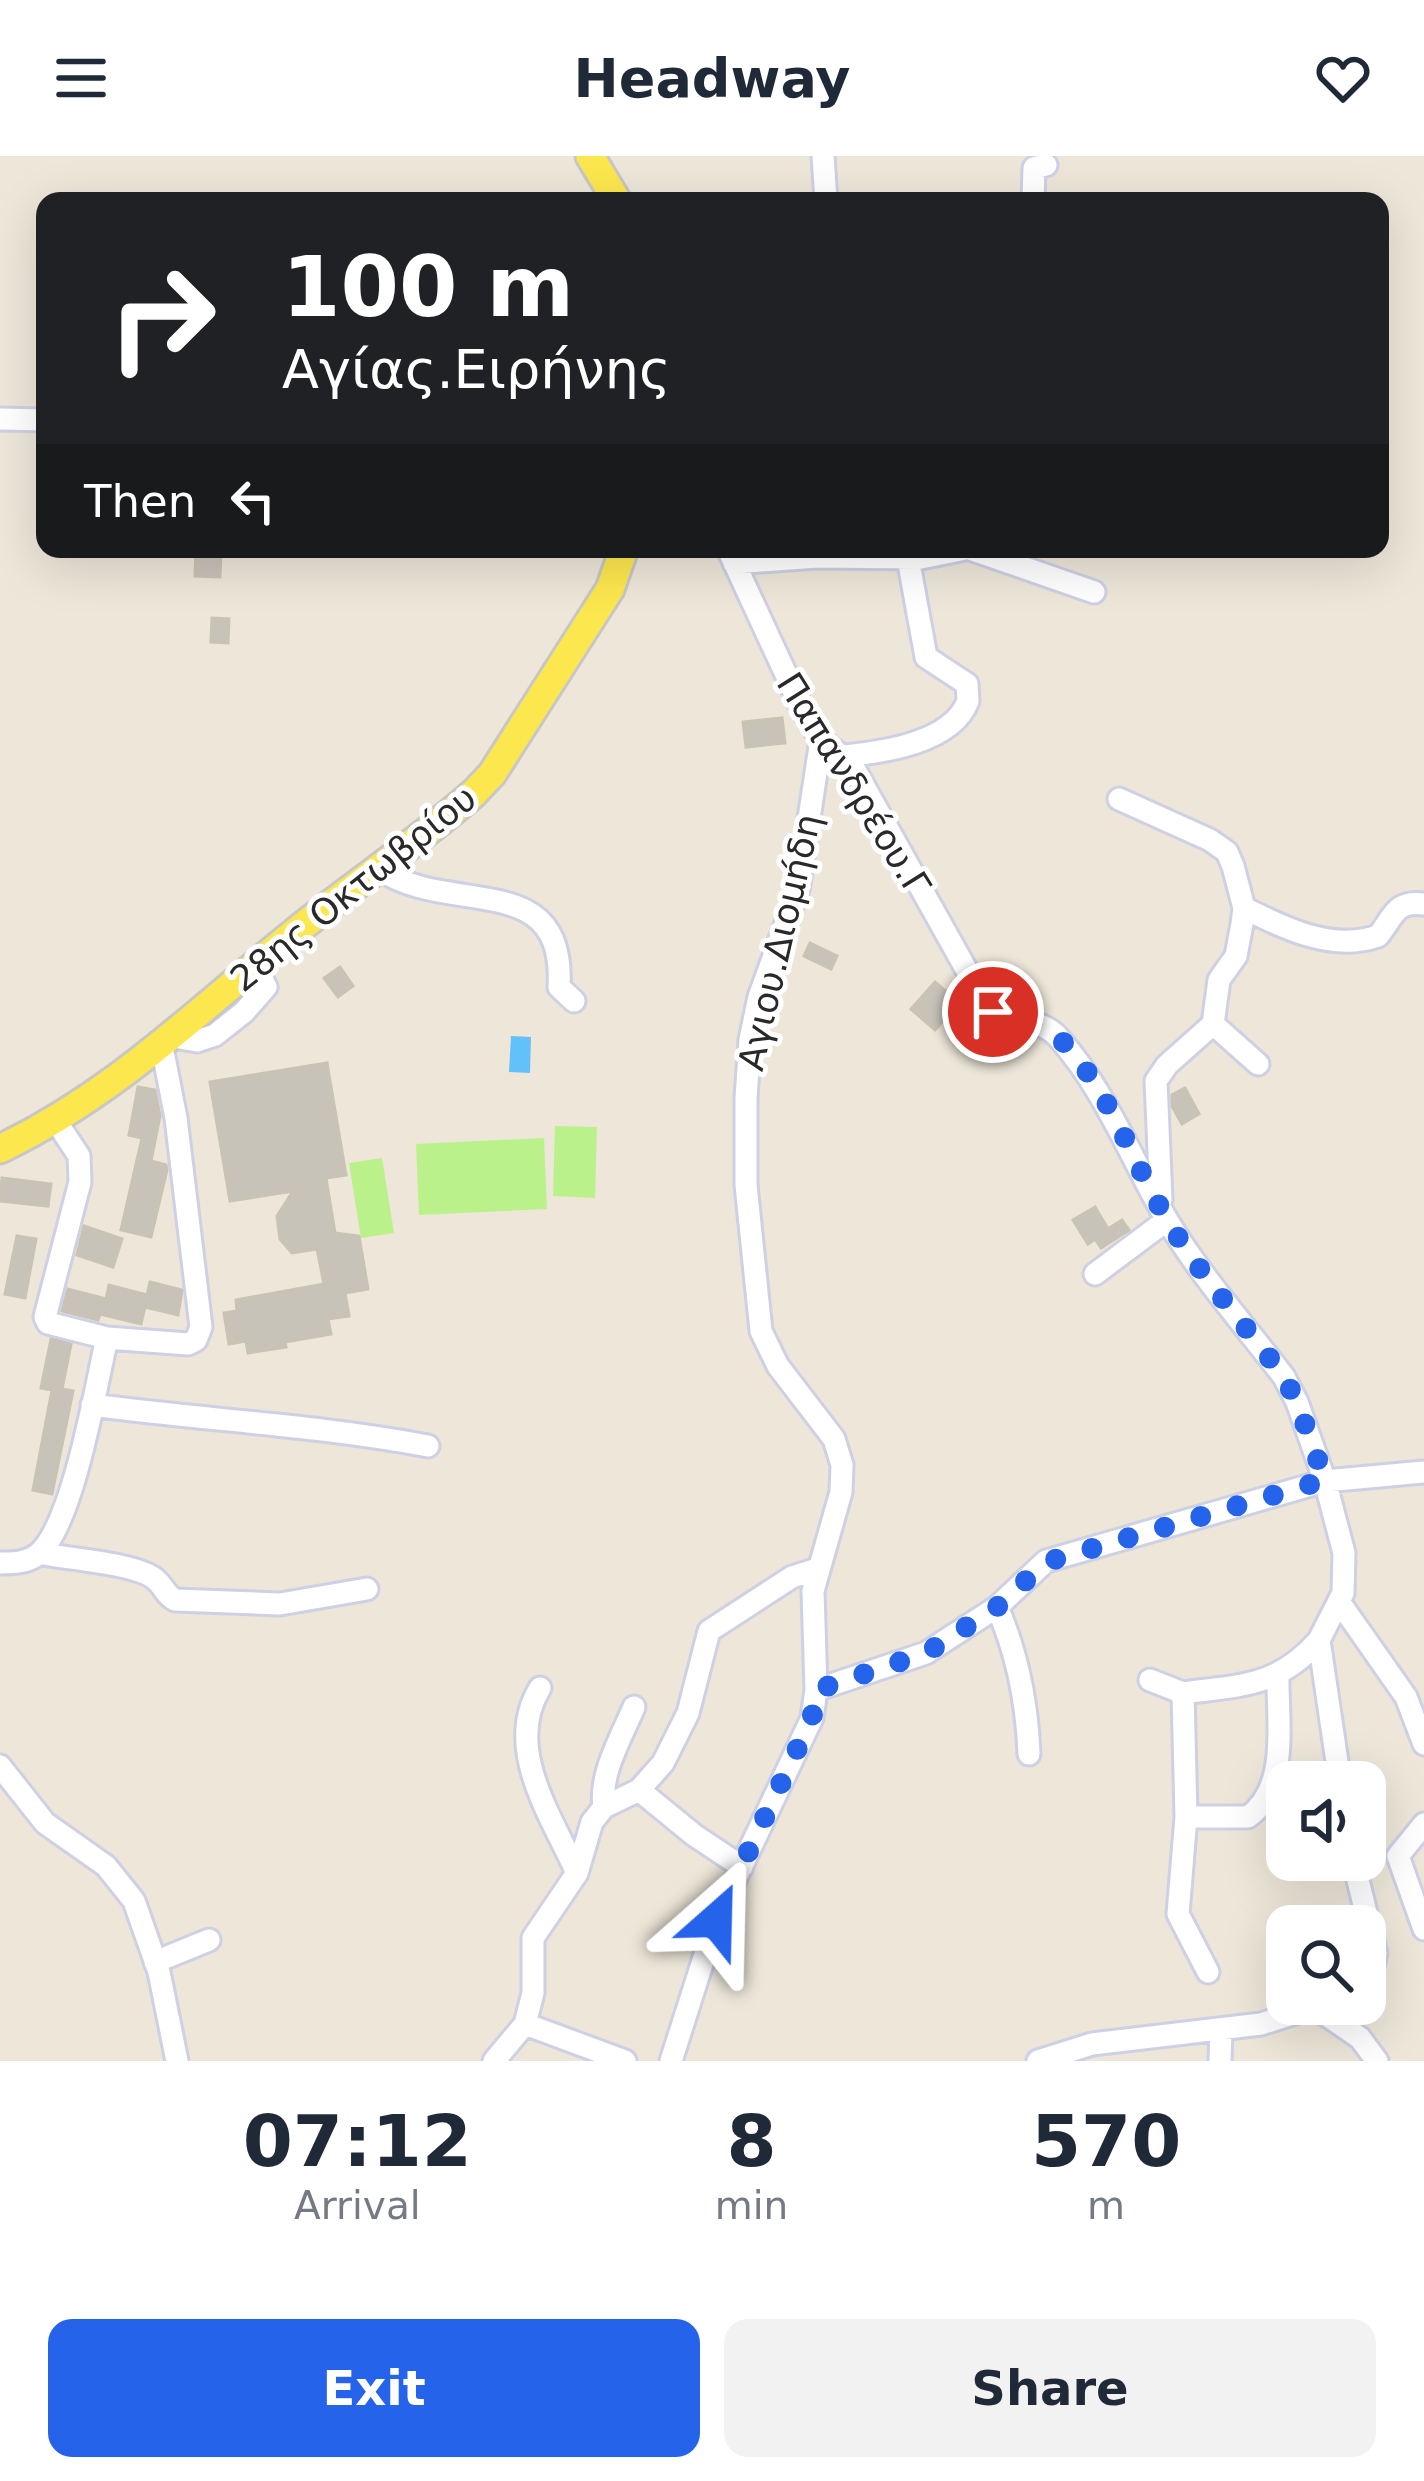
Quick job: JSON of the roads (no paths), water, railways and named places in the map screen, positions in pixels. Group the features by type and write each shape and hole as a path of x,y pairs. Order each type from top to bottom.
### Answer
{"main road":[{"path":"590,156 612,192"},
{"name":"28ης Οκτωβρίου","path":"0,1149 56,1121 167,1042 255,964 454,810 492,773 610,590 621,558"}],"street":[{"path":"823,156 825,192"},
{"path":"1033,192 1034,168 1046,165"},
{"path":"0,418 36,420"},
{"name":"Παπανδρέου.Γ","path":"732,558 820,740 844,756 985,1003 1000,1017 1044,1025 1057,1036 1104,1100 1164,1213 1284,1377 1325,1480 1344,1552 1340,1604"},
{"path":"844,756 904,745 948,727 968,701 967,684 926,657 908,558"},
{"path":"994,558 1094,592"},
{"name":"Αγιου.Διομήδη","path":"816,1690 812,1610 817,1569 842,1492 842,1465 834,1439 778,1366 761,1331 746,1185 746,1097 759,997 798,890 820,740"},
{"path":"1095,1274 1164,1213 1156,1081 1213,1024 1220,980 1239,948 1244,908 1227,852 1210,839 1119,799"},
{"path":"378,868 391,878 433,890 528,909 555,940 559,988 574,1001"},
{"path":"1244,908 1305,935 1363,940 1382,932 1398,906 1424,904"},
{"path":"1213,1024 1258,1064"},
{"path":"56,1121 79,1156 80,1182 45,1317 49,1323 106,1337 180,1345 196,1340 201,1327 167,1042"},
{"path":"0,1564 23,1562 39,1553 62,1514 106,1337"},
{"path":"92,1405 201,1420 305,1426 428,1446"},
{"path":"671,2061 716,1920 812,1718 816,1690 926,1653 997,1607 1046,1562 1325,1480 1424,1472"},
{"path":"39,1553 135,1571 155,1578 167,1597 175,1600 280,1604 367,1589"},
{"path":"494,2061 525,2024 533,1993 533,1939 577,1873 592,1822 604,1807 639,1790 663,1763 688,1713 710,1631 792,1577 817,1569"},
{"path":"1150,1680 1183,1693 1261,1683 1296,1666 1319,1640 1340,1604 1406,1696 1424,1744"},
{"path":"997,1607 1012,1643 1028,1708 1029,1754"},
{"path":"1319,1640 1337,1761"},
{"path":"1186,1817 1247,1817 1268,1798 1276,1762 1278,1675"},
{"path":"540,1688 531,1702 526,1726 530,1769 577,1873"},
{"path":"1183,1693 1186,1817 1178,1914 1208,1972"},
{"path":"604,1807 602,1795 612,1759 634,1707"},
{"path":"0,1766 45,1822 106,1866 134,1901 155,1962 177,2061"},
{"path":"639,1790 742,1867"},
{"path":"1424,1824 1398,1856 1424,1929"},
{"path":"155,1962 209,1940"},
{"path":"1038,2061 1092,2044 1266,2022"},
{"path":"525,2024 625,2061"},
{"path":"1344,2025 1377,2061"},
{"path":"1220,2061 1221,2029"}],"water":[{"path":"511,1036 531,1037 530,1073 509,1072"}]}
